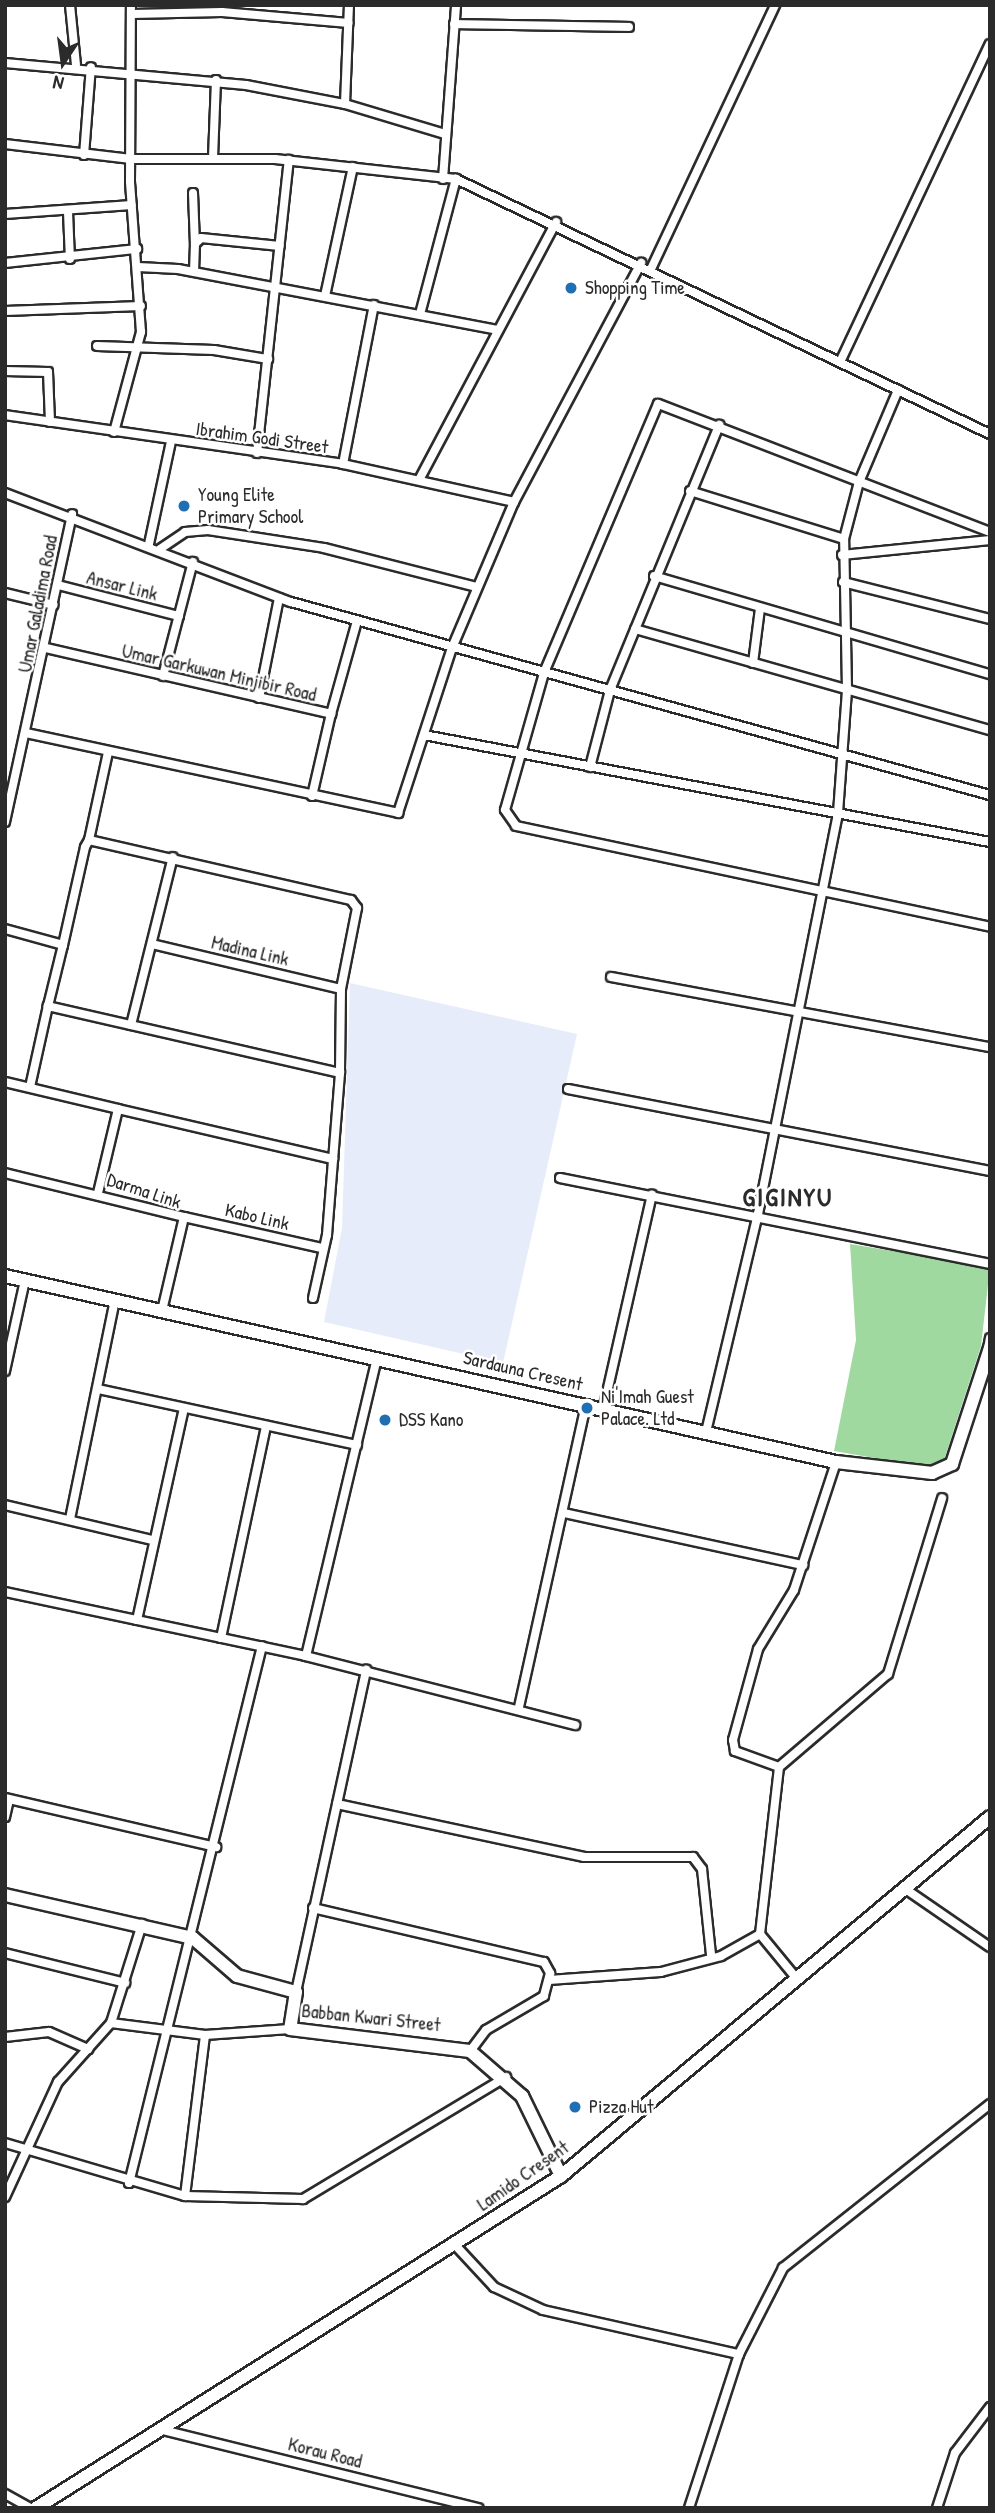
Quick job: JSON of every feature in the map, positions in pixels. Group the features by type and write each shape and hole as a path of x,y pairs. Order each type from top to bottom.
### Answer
{"street":[{"path":"70,5 76,65"},
{"path":"345,104 349,5"},
{"path":"443,178 456,5"},
{"path":"652,269 775,5"},
{"path":"114,432 139,344 141,306 132,205 134,72 131,9 222,12 349,23"},
{"path":"454,24 629,27"},
{"path":"841,360 990,44"},
{"path":"5,63 91,66 216,80 345,104 445,134"},
{"path":"84,155 91,66"},
{"path":"213,158 216,80"},
{"path":"5,144 131,159 289,160 456,179 556,222 990,434"},
{"path":"257,453 289,160"},
{"path":"325,296 353,167"},
{"path":"420,314 456,179"},
{"path":"193,193 194,272"},
{"path":"5,214 68,212 132,205"},
{"path":"68,212 70,259"},
{"path":"420,478 556,222"},
{"path":"195,244 201,238 280,246"},
{"path":"5,263 70,259 137,249"},
{"path":"26,733 398,813 452,649 513,502 641,264"},
{"path":"138,267 194,272 497,330"},
{"path":"343,464 374,305"},
{"path":"5,312 141,306"},
{"path":"97,346 139,344 268,359"},
{"path":"5,371 48,372 50,422"},
{"path":"706,1432 758,1214 801,1012 821,892 838,814 845,754 847,689 842,555 844,539 859,482 898,390"},
{"path":"990,532 668,405 652,410 544,673 505,810 516,826 990,927"},
{"name":"Ibrahim Godi Street","path":"5,415 343,464 420,478 513,502"},
{"path":"590,767 610,690 654,576 719,425"},
{"path":"149,544 171,441"},
{"path":"690,491 844,539"},
{"path":"5,493 72,514 279,598 452,649 990,795"},
{"name":"Umar Galadima Road","path":"5,822 46,648 72,514"},
{"path":"160,549 186,532 208,530 324,548 477,587"},
{"path":"842,555 990,540"},
{"path":"163,676 192,562"},
{"path":"654,576 845,634 990,674"},
{"path":"843,582 990,619"},
{"name":"Ansar Link","path":"58,586 179,617"},
{"path":"5,593 54,605"},
{"path":"259,698 279,598"},
{"path":"753,663 760,608"},
{"name":"Umar Garkuwan Minjibir Road","path":"46,648 331,714 357,621"},
{"path":"635,629 990,730"},
{"path":"312,796 331,714"},
{"path":"424,735 519,756 990,842"},
{"path":"30,1087 108,752"},
{"path":"89,840 173,857 351,900 357,908 341,989 340,1073 333,1159 313,1298"},
{"path":"131,1025 173,857"},
{"path":"5,929 63,945"},
{"name":"Madina Link","path":"152,944 341,989"},
{"path":"611,977 990,1047"},
{"path":"48,1006 340,1073"},
{"path":"5,1082 333,1159"},
{"path":"568,1089 776,1127 990,1171"},
{"path":"98,1193 118,1109"},
{"name":"Darma Link","path":"5,1172 98,1193 184,1217 162,1311"},
{"path":"559,1178 758,1214 990,1264"},
{"path":"603,1410 652,1195"},
{"name":"Kabo Link","path":"184,1217 322,1248"},
{"name":"Sardauna Cresent","path":"5,1276 377,1357 836,1462 944,1472 952,1464 989,1345"},
{"path":"5,1369 25,1280"},
{"path":"70,1519 115,1300"},
{"path":"306,1656 377,1357"},
{"path":"98,1388 357,1445"},
{"path":"519,1707 586,1406"},
{"path":"137,1620 152,1540 184,1408"},
{"path":"221,1638 266,1426"},
{"path":"779,1767 732,1747 758,1649 803,1565 836,1462"},
{"path":"797,1979 760,1934 779,1767 888,1674 942,1498"},
{"path":"5,1505 152,1540"},
{"path":"564,1513 803,1565"},
{"path":"5,1592 366,1670 519,1707 575,1725"},
{"path":"129,2183 216,1847 262,1646"},
{"path":"296,1992 366,1670"},
{"path":"5,1817 7,1799 216,1847"},
{"path":"337,1804 584,1857 693,1857 702,1869 712,1955"},
{"name":"Lamido Cresent","path":"36,2508 456,2246 561,2176 990,1817"},
{"path":"904,1888 990,1947"},
{"name":"Babban Kwari Street","path":"5,1895 142,1924 193,1938 237,1976 296,1992 290,2029 470,2051 506,2077 535,2118 561,2176"},
{"path":"313,1908 528,1954 544,1962 549,1980 544,1996 486,2030 470,2051"},
{"path":"5,2197 29,2151 58,2082 111,2023 142,1924"},
{"path":"549,1980 661,1972 712,1955 760,1934"},
{"path":"5,1954 125,1983"},
{"path":"111,2023 169,2028 205,2035 290,2029"},
{"path":"5,2037 49,2032 88,2049"},
{"path":"185,2196 205,2035"},
{"path":"5,2143 129,2183 185,2196 303,2199 506,2077"},
{"path":"689,2508 739,2354 783,2268 990,2104"},
{"path":"456,2246 494,2287 543,2310 739,2354"},
{"path":"937,2508 955,2453 990,2407"},
{"name":"Korau Road","path":"163,2430 479,2508"},
{"path":"5,2494 30,2508"}],"shaded area":[{"path":"350,983 577,1034 503,1363 324,1322 342,1228"}],"green space":[{"path":"850,1244 990,1267 981,1346 943,1463 927,1467 834,1451 856,1340"}],"place":[{"name":"Shopping Time","path":"571,288"},
{"name":"Young Elite Primary School","path":"184,506"},
{"name":"Ni'Imah Guest Palace. Ltd","path":"587,1408"},
{"name":"DSS Kano","path":"385,1420"},
{"name":"Pizza Hut","path":"575,2107"}],"district":[{"name":"GIGINYU","path":"788,1197"}]}
